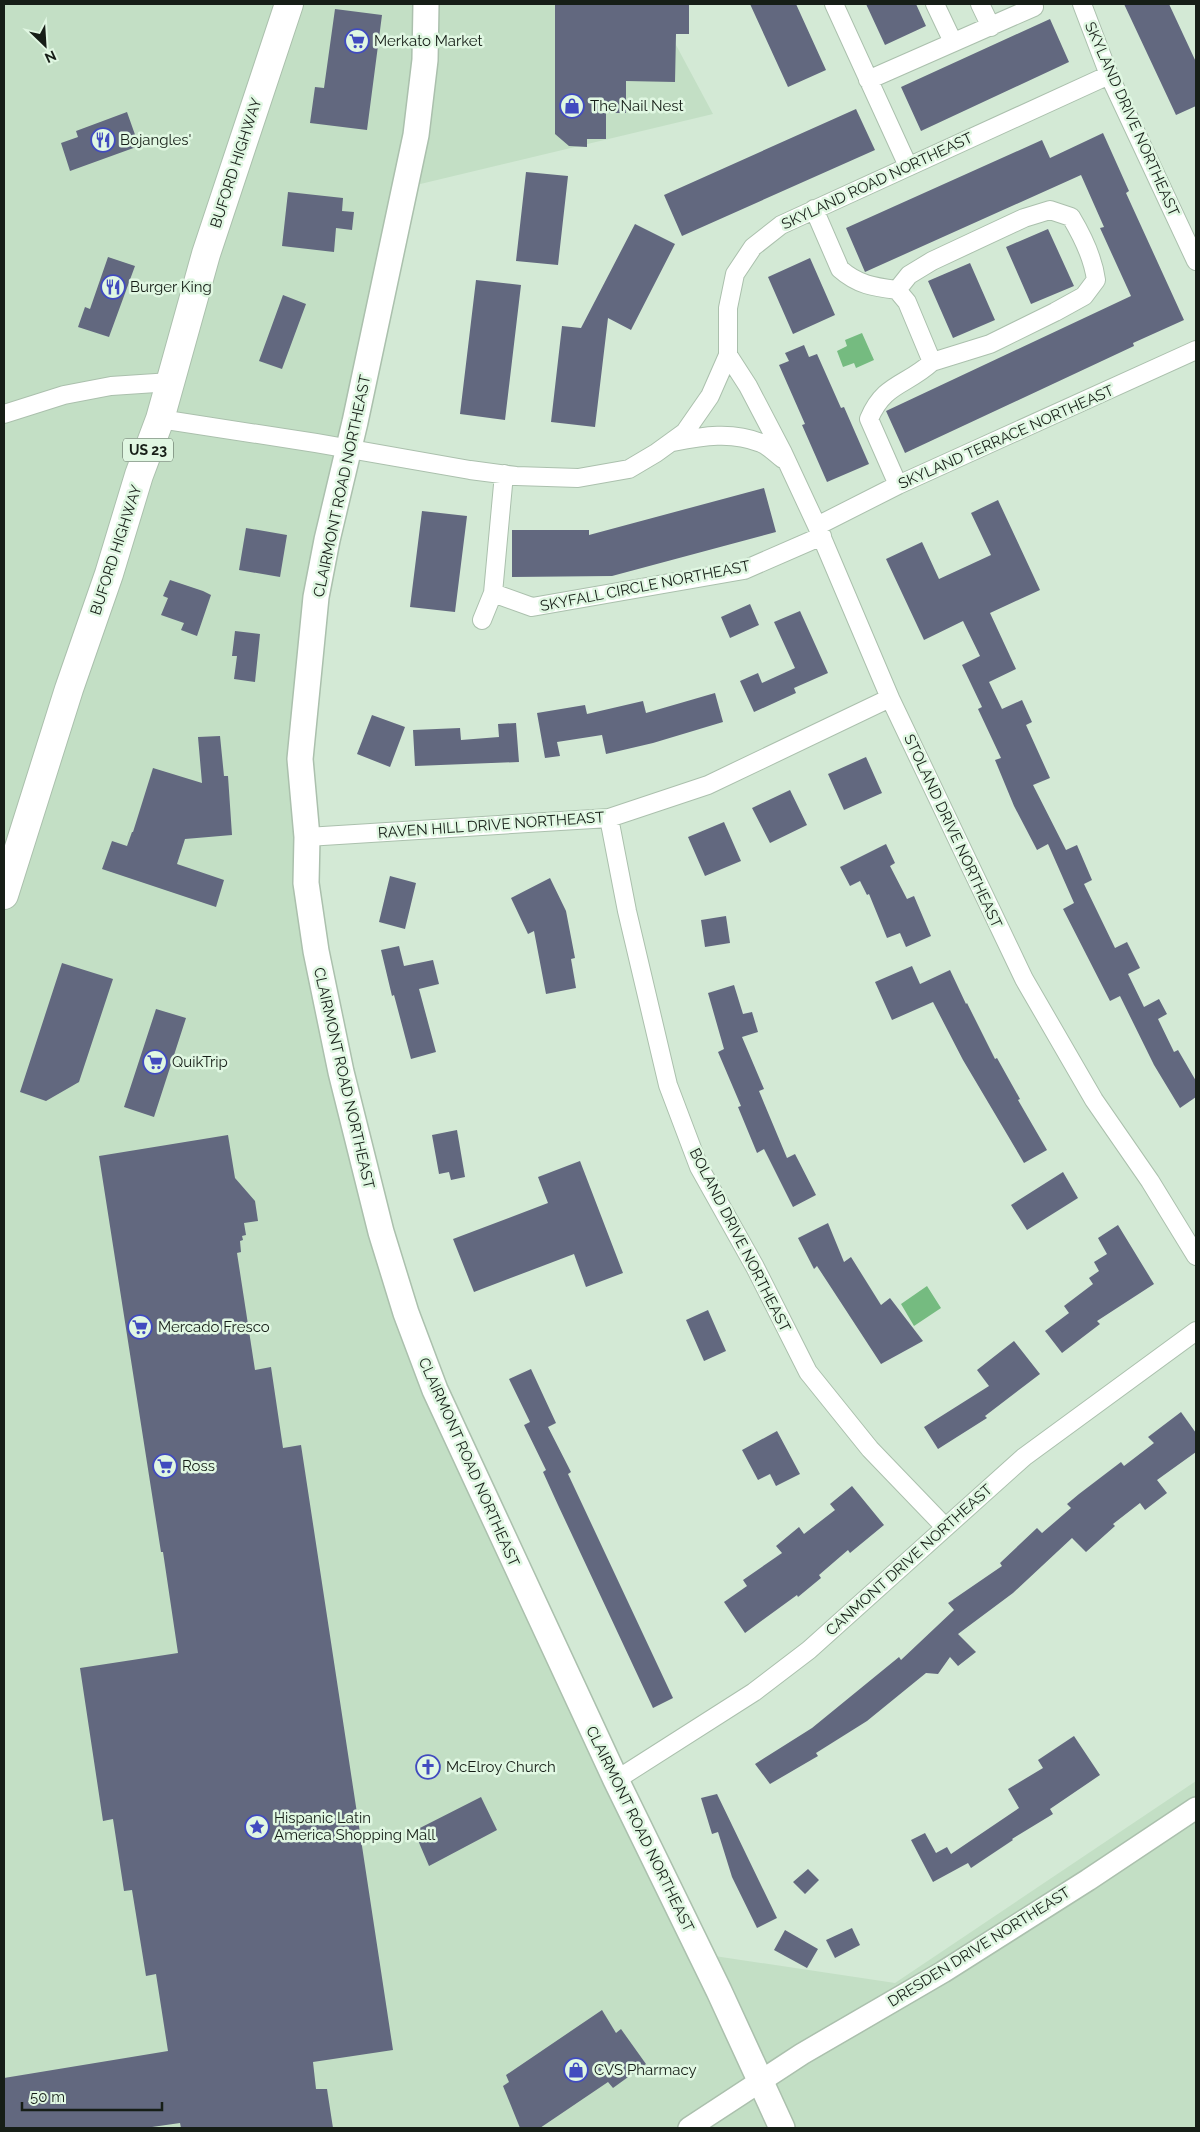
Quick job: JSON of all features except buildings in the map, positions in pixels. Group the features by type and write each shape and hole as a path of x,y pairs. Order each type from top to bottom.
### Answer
{"main road":[{"name":"BUFORD HIGHWAY","path":"4,895 69,689 109,574 139,474 160,420 206,254 289,4"},
{"name":"CLAIRMONT ROAD NORTHEAST","path":"426,4 425,60 416,135 316,597 300,759 307,837 306,883 316,951 327,1011 381,1232 406,1313 435,1390 616,1780 719,1990 782,2128"}],"street":[{"path":"834,4 908,166"},
{"path":"935,4 953,42"},
{"path":"980,4 991,27"},
{"name":"SKYLAND DRIVE NORTHEAST","path":"1082,4 1109,75 1196,261"},
{"path":"868,80 1034,7"},
{"name":"SKYLAND ROAD NORTHEAST","path":"160,420 504,474 578,478 629,469 685,432 710,396 728,355 728,308 735,274 753,247 781,225 814,209 1109,75"},
{"path":"814,209 840,269 868,286 897,290 907,302 932,362"},
{"path":"897,290 909,275 932,261 1024,218 1050,210 1071,217 1093,262 1096,280 1084,296 990,344 932,362 920,374 883,395 869,419 898,485"},
{"name":"SKYLAND TERRACE NORTHEAST","path":"819,531 898,485 1196,350"},
{"name":"STOLAND DRIVE NORTHEAST","path":"728,355 748,386 787,462 819,531 890,698 1024,979 1094,1100 1150,1181 1196,1256"},
{"path":"4,414 64,395 111,386 171,382"},
{"path":"671,442 703,436 730,435 762,443 787,462"},
{"path":"482,620 493,593 504,474"},
{"name":"SKYFALL CIRCLE NORTHEAST","path":"493,593 532,607 744,570 819,531"},
{"name":"RAVEN HILL DRIVE NORTHEAST","path":"307,837 609,818 708,785 890,698"},
{"name":"BOLAND DRIVE NORTHEAST","path":"609,818 627,910 668,1086 699,1167 755,1267 808,1372 870,1449 945,1527"},
{"name":"CANMONT DRIVE NORTHEAST","path":"616,1780 762,1686 809,1650 1024,1457 1196,1331"},
{"name":"DRESDEN DRIVE NORTHEAST","path":"689,2128 802,2054 967,1956 1088,1880 1196,1808"}],"shaded area":[{"path":"4,4 654,4 713,114 412,186 316,597 305,825 334,1009 432,1391 708,1955 895,1983 1196,1781 1196,2128 4,2128"},
{"path":"862,333 874,360 856,368 854,363 843,367 837,351 847,346 845,340"},
{"path":"927,1286 941,1308 914,1326 901,1304"}],"place":[{"name":"Merkato Market","path":"357,41"},
{"name":"The Nail Nest","path":"572,106"},
{"name":"Bojangles'","path":"103,140"},
{"name":"Burger King","path":"113,287"},
{"name":"QuikTrip","path":"155,1062"},
{"name":"Mercado Fresco","path":"140,1327"},
{"name":"Ross","path":"165,1466"},
{"name":"McElroy Church","path":"428,1767"},
{"name":"Hispanic Latin America Shopping Mall","path":"257,1827"},
{"name":"CVS Pharmacy","path":"576,2070"}]}
